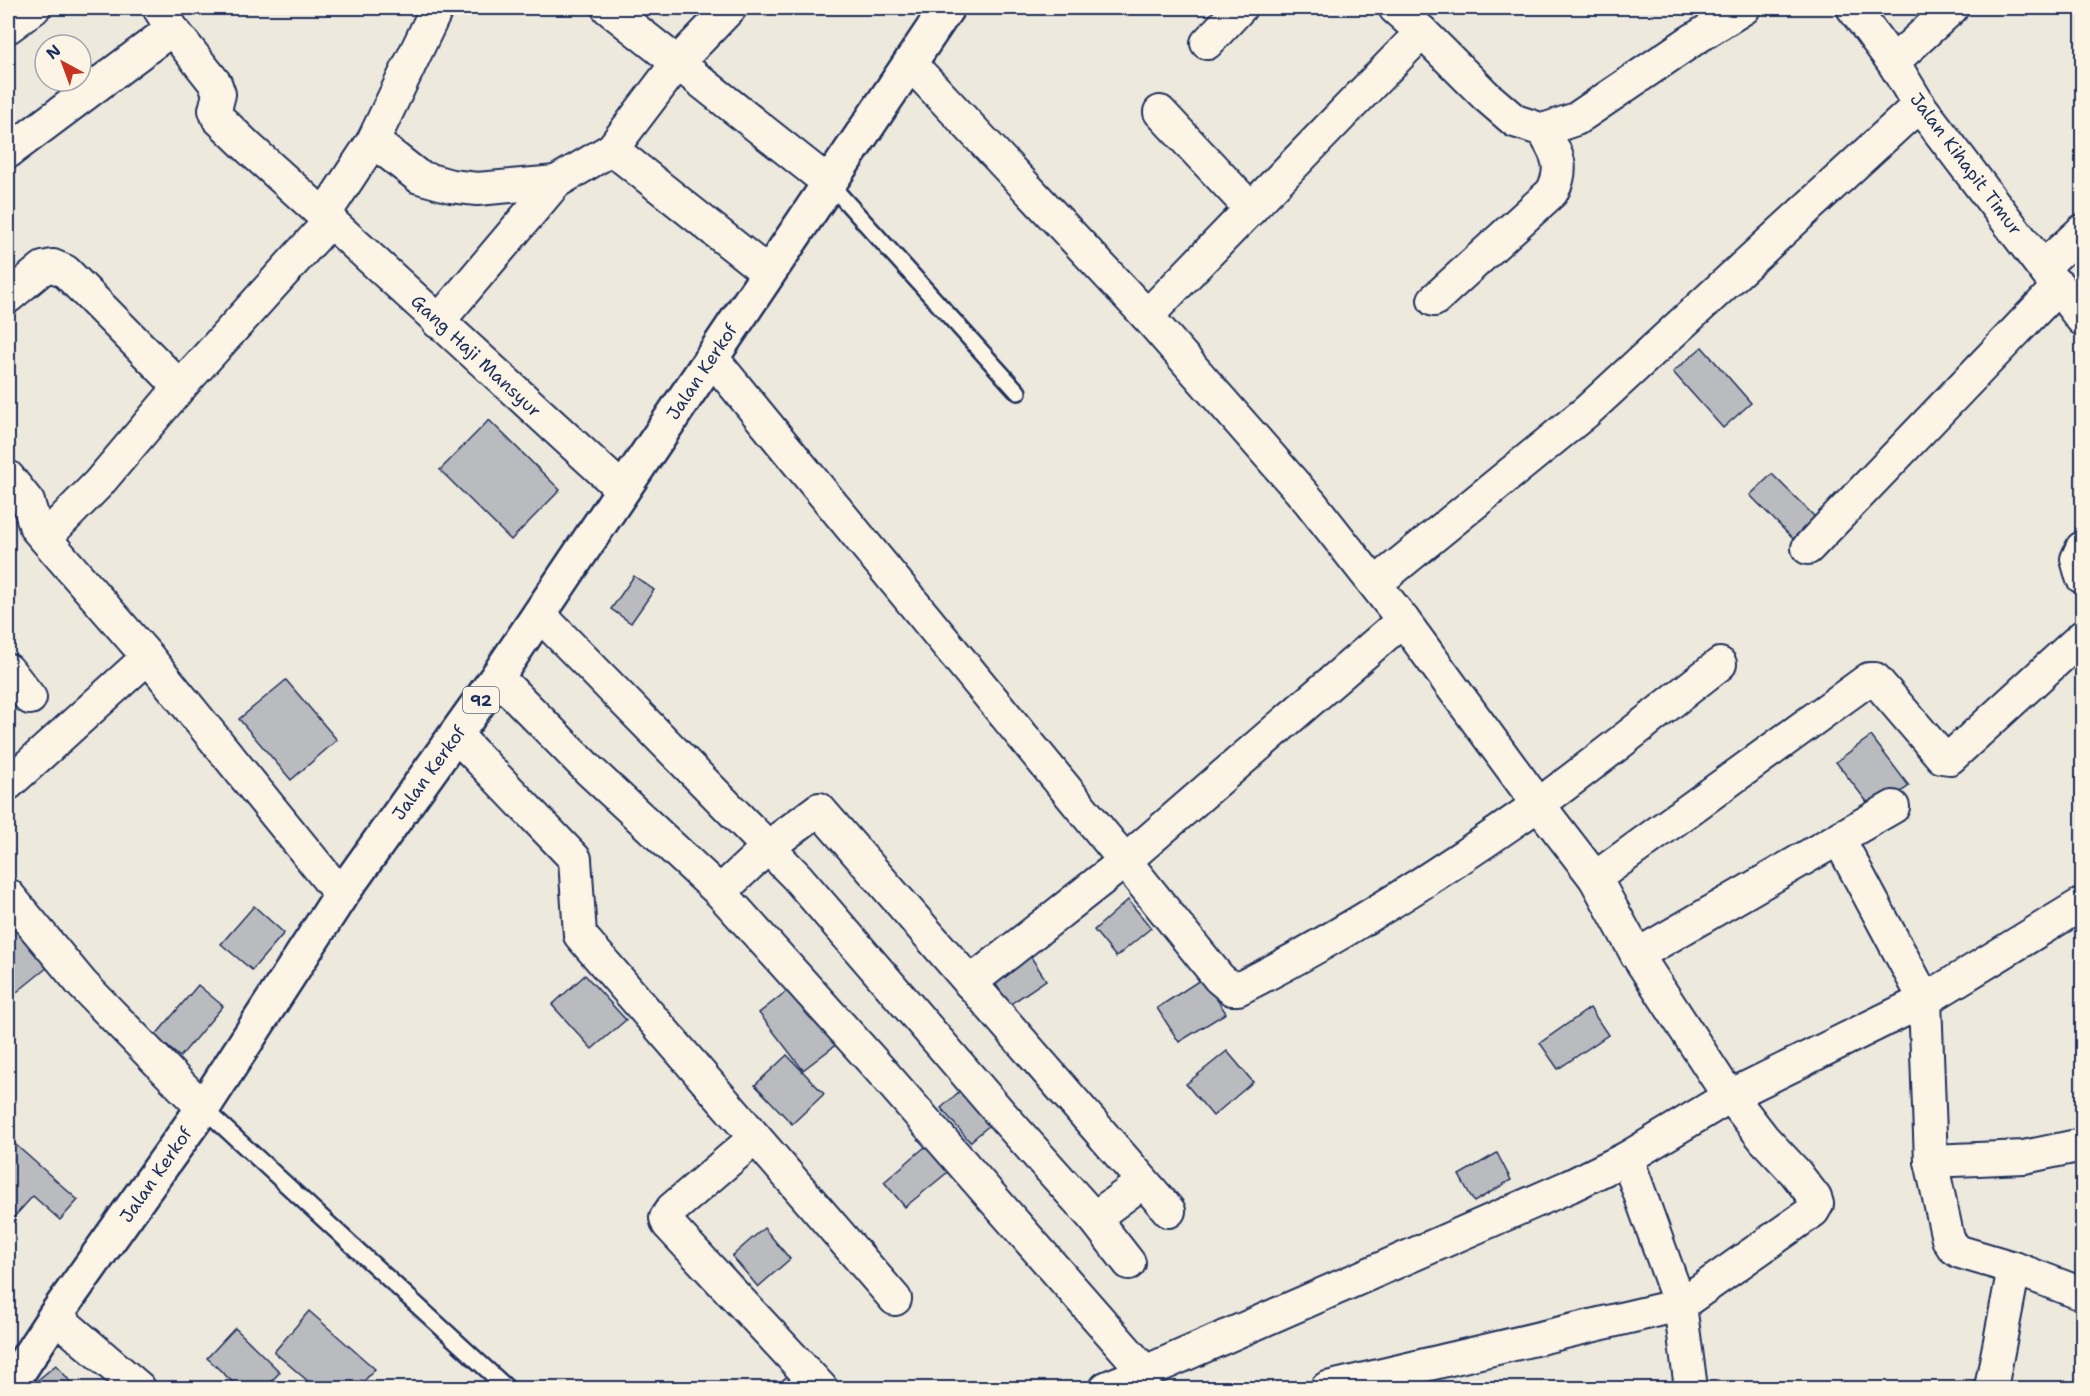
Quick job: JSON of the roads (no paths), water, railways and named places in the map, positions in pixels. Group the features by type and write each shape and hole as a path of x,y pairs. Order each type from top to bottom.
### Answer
{"main road":[{"name":"Jalan Kerkof","path":"9,1383 203,1108 341,895 497,677 948,8"}],"street":[{"path":"8,27 34,8"},
{"path":"45,537 98,483 327,218 373,141 437,8"},
{"path":"608,8 829,183"},
{"path":"438,322 556,182 612,149 678,62 730,8"},
{"path":"1206,43 1240,8"},
{"path":"1395,8 1515,121 1543,130 1576,119 1744,8"},
{"name":"Jalan Kihapit Timur","path":"1853,8 1893,62 1919,105 2082,319"},
{"path":"1893,62 1952,8"},
{"path":"8,152 166,18"},
{"name":"Gang Haji Mansyur","path":"166,18 215,83 219,94 215,110 218,118 622,490"},
{"path":"1148,316 1422,32"},
{"path":"910,63 1148,316 1310,502 1403,620 1595,878 1637,955 1730,1096 1764,1139 1802,1181 1817,1204 1813,1211 1680,1305 1327,1389"},
{"path":"1375,584 1586,412 1919,105"},
{"path":"1160,112 1251,209"},
{"path":"1434,300 1552,192 1559,180 1559,166 1557,155 1543,130"},
{"path":"373,141 419,177 450,186 477,189 556,182"},
{"path":"612,149 768,273"},
{"path":"1808,548 2051,276 2082,231"},
{"path":"8,297 43,268 54,266 65,271 180,387"},
{"path":"712,358 1219,978 1232,989 1238,990 1314,948 1416,887 1538,804 1720,664"},
{"path":"8,477 18,511 45,537 148,657 341,895"},
{"path":"2082,548 2077,559 2082,577"},
{"path":"539,614 797,877 1001,1114 1094,1218 1129,1263"},
{"path":"970,983 1125,861 1403,620"},
{"path":"1595,878 1869,679 1875,679 1942,757 1950,758 2082,637"},
{"path":"8,784 148,657"},
{"path":"8,670 30,698"},
{"path":"497,677 589,770 720,892 884,1074 1145,1372"},
{"path":"456,735 575,859 580,935 895,1299"},
{"path":"1637,955 1893,807"},
{"path":"720,892 768,848 819,809 1168,1211"},
{"path":"1839,839 1925,1000 1931,1161 1948,1239 1953,1247 1960,1251 2014,1268 2082,1294"},
{"path":"8,895 82,984 203,1108"},
{"path":"1106,1389 1570,1186 1627,1158 1730,1096 1925,1000 2082,904"},
{"path":"755,1138 672,1209 666,1218 668,1224 821,1389"},
{"path":"1931,1161 2024,1157 2082,1145"},
{"path":"1627,1158 1680,1305 1691,1389"},
{"path":"1094,1218 1143,1182"},
{"path":"1991,1389 2014,1268"},
{"path":"55,1316 139,1389"}],"lane":[{"path":"829,183 1018,392"},
{"path":"203,1108 507,1389"}]}
